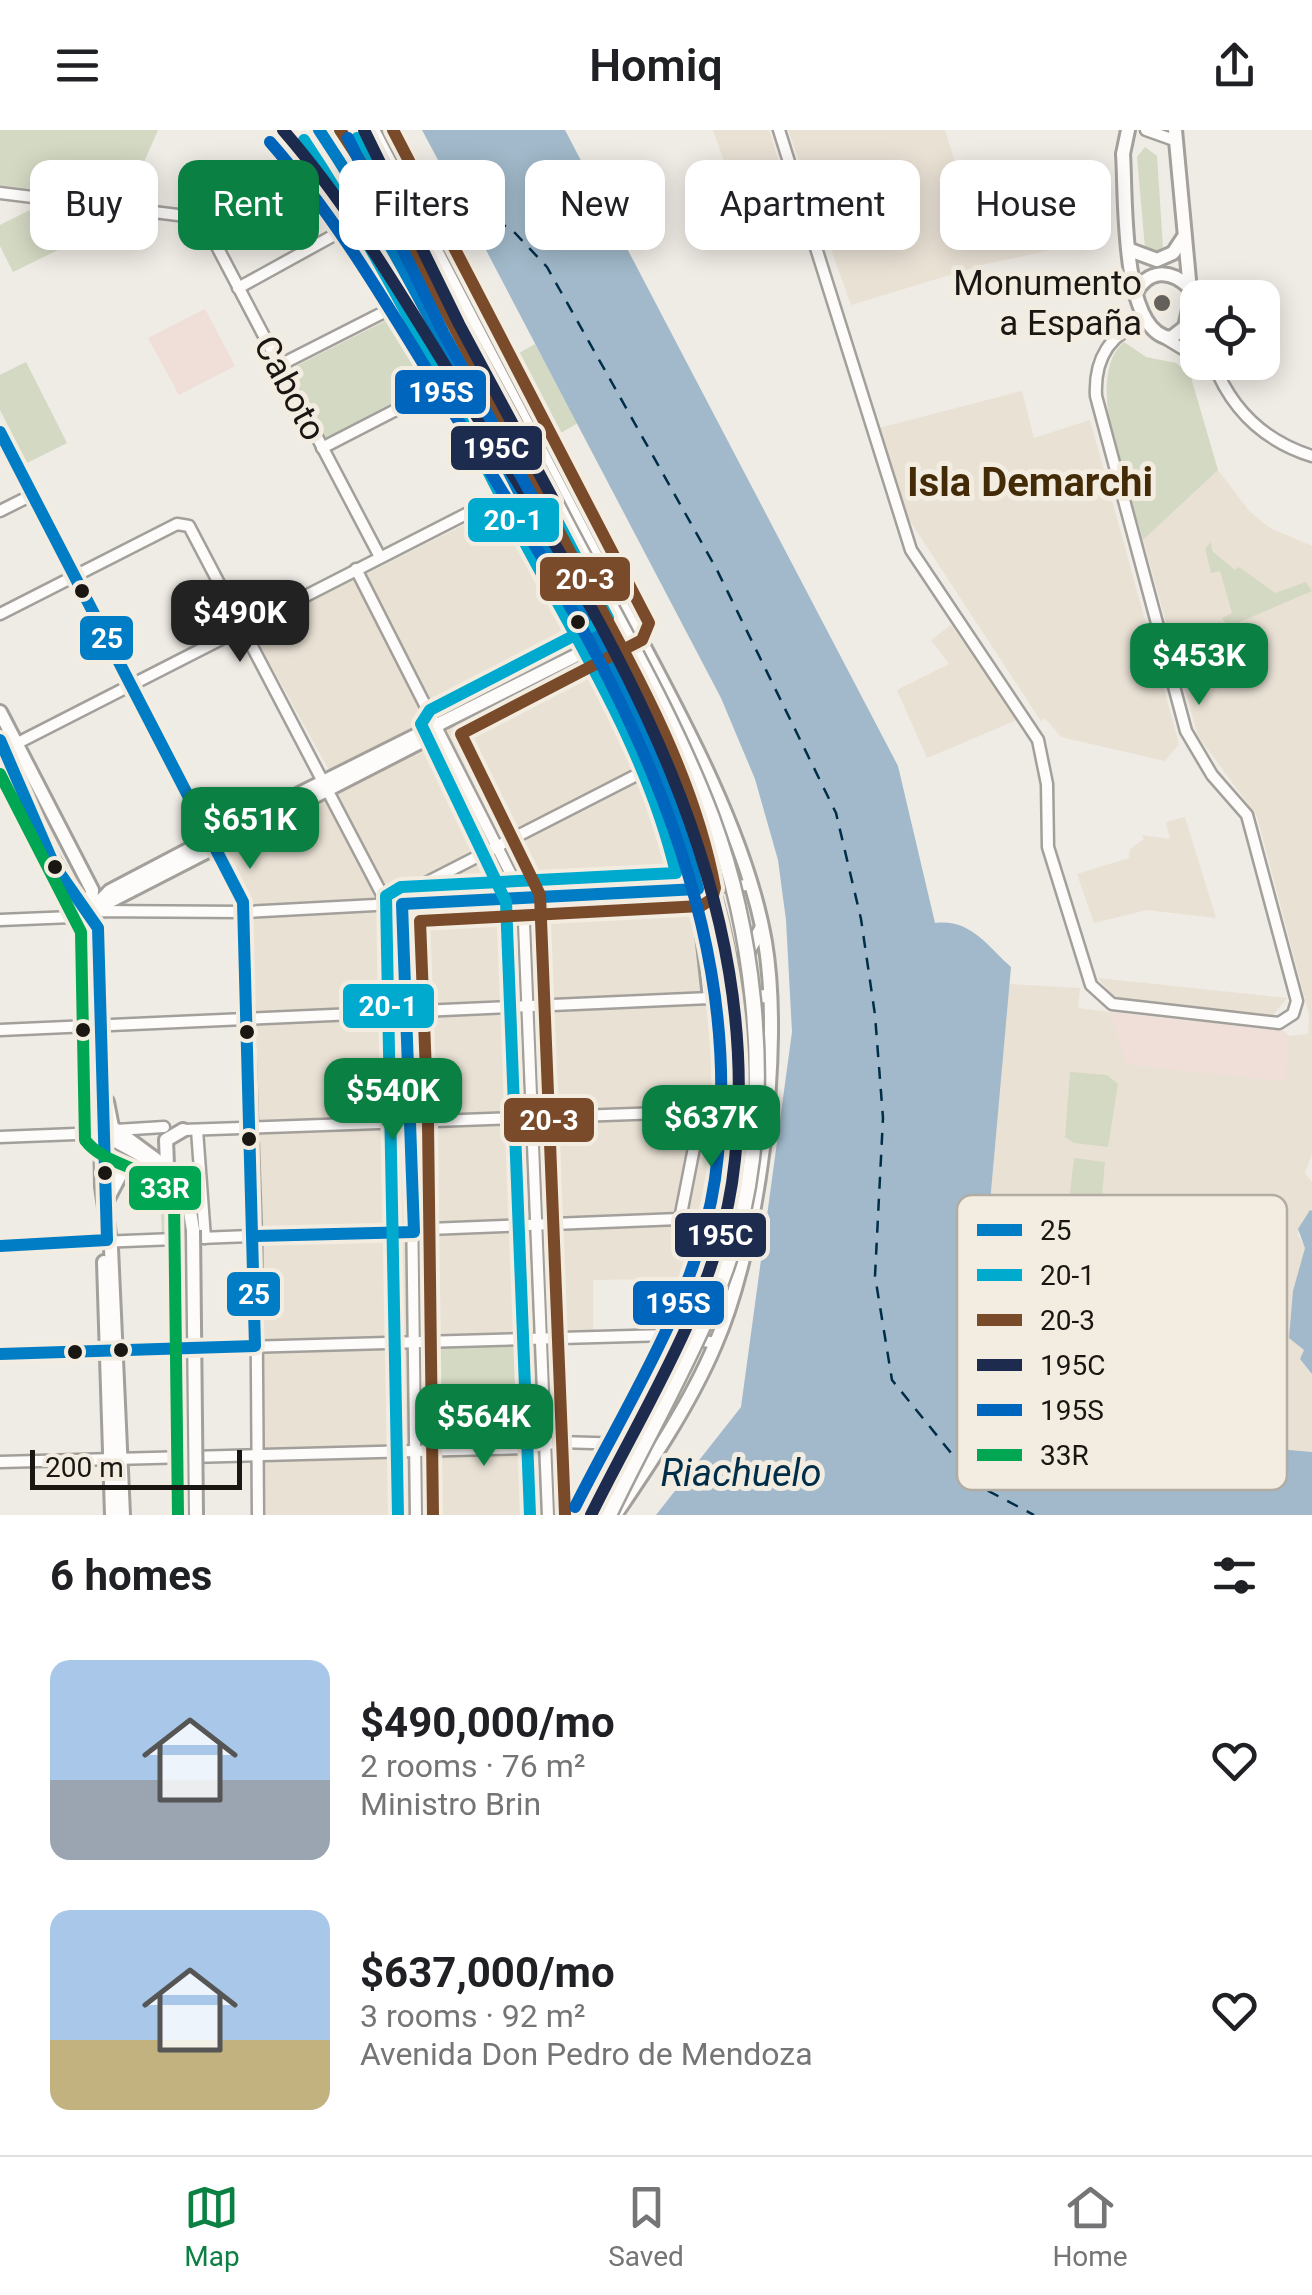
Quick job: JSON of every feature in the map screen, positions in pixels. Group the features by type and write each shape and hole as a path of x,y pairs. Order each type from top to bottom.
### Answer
{"highway":[{"path":"283,130 339,210"},
{"path":"305,130 445,337 549,527 652,727 691,818 724,934 739,1065 736,1157 716,1245 682,1329 590,1515"},
{"path":"324,130 459,324"},
{"path":"336,130 417,252 430,280"},
{"path":"364,130 459,324 696,780 721,844 743,934 755,1097 752,1159 740,1220 709,1308 610,1515"},
{"path":"366,250 549,527"}],"main road":[{"path":"373,130 693,745 762,926 769,996 766,1109 759,1164 716,1343 659,1445 610,1515"},
{"path":"1128,130 1123,154 1134,295 1144,322 1164,337 1174,338 1180,333"},
{"path":"1174,135 1188,280"},
{"path":"1130,250 1145,259 1163,258 1183,238"},
{"path":"1134,295 1148,277 1162,273 1180,281"},
{"path":"517,488 658,764 683,827 698,888 710,998"},
{"path":"91,911 110,891 432,736 438,726 599,644"},
{"path":"0,712 92,890 91,911 98,928 102,1080 108,1131 107,1240 103,1248 115,1459 122,1515"},
{"path":"0,764 75,900 91,911"},
{"path":"710,998 747,958 762,926"},
{"path":"710,998 769,996"},
{"path":"167,1166 166,1140 190,1130"},
{"path":"108,1131 133,1154 167,1166 190,1189 199,1234 196,1515"},
{"path":"105,1207 114,1178 125,1166 167,1166"},
{"path":"610,1515 746,1217"},
{"path":"112,1515 115,1459"}],"street":[{"path":"779,130 909,546 1038,740 1047,784 1048,847 1091,986 1112,1004 1278,1023 1293,1014 1297,1002 1247,815 1204,762 1177,706 1096,396 1097,374 1109,344 1120,330 1144,322"},
{"path":"1146,130 1174,135"},
{"name":"Caboto","path":"0,194 202,218 380,556"},
{"path":"238,288 339,228"},
{"path":"278,366 398,304"},
{"path":"1164,337 1180,347"},
{"path":"322,448 492,360"},
{"path":"1221,380 1252,424 1312,456"},
{"path":"0,432 245,912 256,1236 258,1515"},
{"path":"0,752 517,488"},
{"path":"0,511 32,495"},
{"path":"0,614 177,524 188,525 387,904"},
{"path":"356,569 523,898 544,1338 548,1515"},
{"path":"416,1515 414,1232 402,904 414,889 658,764"},
{"path":"0,920 72,917 91,911 245,912 749,885"},
{"path":"0,1030 710,998"},
{"path":"199,1234 190,1130 766,1109"},
{"path":"680,1219 702,1112"},
{"path":"0,1137 164,1127"},
{"path":"0,1246 199,1234 414,1232 746,1217"},
{"path":"0,1354 544,1338 692,1337 716,1343"},
{"path":"0,1462 659,1445"}],"shaded area":[{"path":"713,130 769,130 778,160 724,160"},
{"path":"788,130 945,130 954,160 940,160 940,250 1051,250 986,264 851,305 831,250 920,250 920,160 799,160"},
{"path":"205,309 235,366 179,395 148,338"},
{"path":"1022,391 1034,438 1090,420 1179,744 1165,761 1061,737 1045,718 1041,721 908,518 879,428"},
{"path":"1218,470 1250,512 1270,528 1312,546 1312,1154 1305,1173 1312,1182 1312,1211 1297,1234 1306,1248 1289,1337 1305,1350 1300,1359 1312,1374 1312,1452 1287,1450 1287,1195 991,1195 1009,984 1080,988 1078,1008 1110,1012 1127,1064 1284,1081 1289,1036 1308,1034 1309,1014 1257,816 1198,736 1143,540"},
{"path":"514,500 654,767 696,885 720,1106 705,1220 664,1326 657,1326 656,1279 593,1280 593,1331 536,1333 543,1515 266,1515 251,903 227,851 341,792 252,631"},
{"path":"951,625 1017,720 927,758 897,690 949,664 931,640"},
{"path":"1185,817 1216,918 1147,910 1094,923 1077,874 1129,858 1130,849 1144,839 1142,835 1170,839 1166,822"},
{"path":"1098,978 1287,998 1272,1016 1114,999"},
{"path":"1110,1012 1284,1031 1289,1036 1285,1082 1126,1064"}],"green space":[{"path":"0,130 158,130 145,160 30,160 30,189 0,185"},
{"path":"1145,147 1157,156 1163,247 1155,253 1145,248 1137,157"},
{"path":"30,210 30,250 58,250 13,272 0,246 0,225"},
{"path":"407,310 449,375 328,439 322,436 288,376 290,369"},
{"path":"1124,342 1146,357 1180,366 1180,380 1192,380 1218,470 1143,540 1112,437 1107,382 1112,359"},
{"path":"535,344 578,423 545,442 503,362"},
{"path":"26,362 67,443 27,463 0,410 0,375"},
{"path":"1211,542 1212,551 1235,570 1239,567 1275,593 1306,582 1312,591 1228,627 1222,618 1232,613 1220,571 1211,573 1205,549"},
{"path":"1070,1072 1107,1075 1118,1084 1108,1147 1074,1143 1065,1137"},
{"path":"1074,1158 1105,1162 1102,1195 1070,1195"},
{"path":"136,1168 158,1169 176,1182 183,1235 162,1235 160,1188 117,1186"},
{"path":"537,1346 539,1444 423,1446 420,1348"}],"water":[{"name":"Riachuelo","path":"422,130 565,130 581,160 525,160 525,250 628,250 898,766 935,923 968,929 1011,967 991,1195 957,1195 957,1490 1287,1490 1287,1450 1312,1452 1312,1515 656,1515 741,1407 792,1032 786,920 778,860 755,779 721,698 486,250 505,250 505,160 438,160"},
{"path":"1310,1210 1312,1374 1300,1359 1304,1350 1289,1338 1293,1291 1305,1248 1298,1229"}],"ferry route":[{"path":"505,226 547,267 717,570 836,813 861,919 875,1015 883,1118 875,1276 892,1380 957,1460"},
{"path":"986,1490 1034,1515"}],"tunnel":[{"path":"319,130 339,161"},
{"path":"499,450 517,488"}],"transit line":[{"name":"195C","path":"283,130 335,195 403,298 578,584 671,773 706,871 729,973 739,1076 732,1183 723,1227 710,1270 674,1354 591,1515"},
{"name":"25","path":"256,1236 414,1232 402,904 698,889 669,794 630,704 407,276 319,130"},
{"name":"20-3","path":"340,130 426,274 648,699 688,791 715,888 712,899 701,906 420,921 428,1123 433,1515"},
{"name":"195C","path":"364,130 459,324 554,501"},
{"name":"20-3","path":"393,130 649,623 642,640 461,734 540,895 565,1514"},
{"name":"195S","path":"348,138 443,332 539,509"},
{"name":"20-1","path":"357,138 608,618 430,710 421,724 506,902 530,1515"},
{"name":"20-1","path":"304,140 392,287 611,702 648,786 676,873 401,887 386,896 398,1515"},
{"name":"195S","path":"270,142 321,206 389,307 507,499 610,681 653,776 688,873 711,972 721,1074 715,1179 706,1222 677,1307 575,1507"},
{"name":"25","path":"0,432 243,902 255,1346 0,1354"},
{"name":"25","path":"0,740 54,865 98,928 107,1240 0,1246"},
{"name":"33R","path":"0,774 81,932 85,1140 106,1157 155,1180 174,1199 178,1515"}],"place":[{"name":"Monumento a España","path":"1162,303"}],"district":[{"name":"Isla Demarchi","path":"1030,482"}]}
